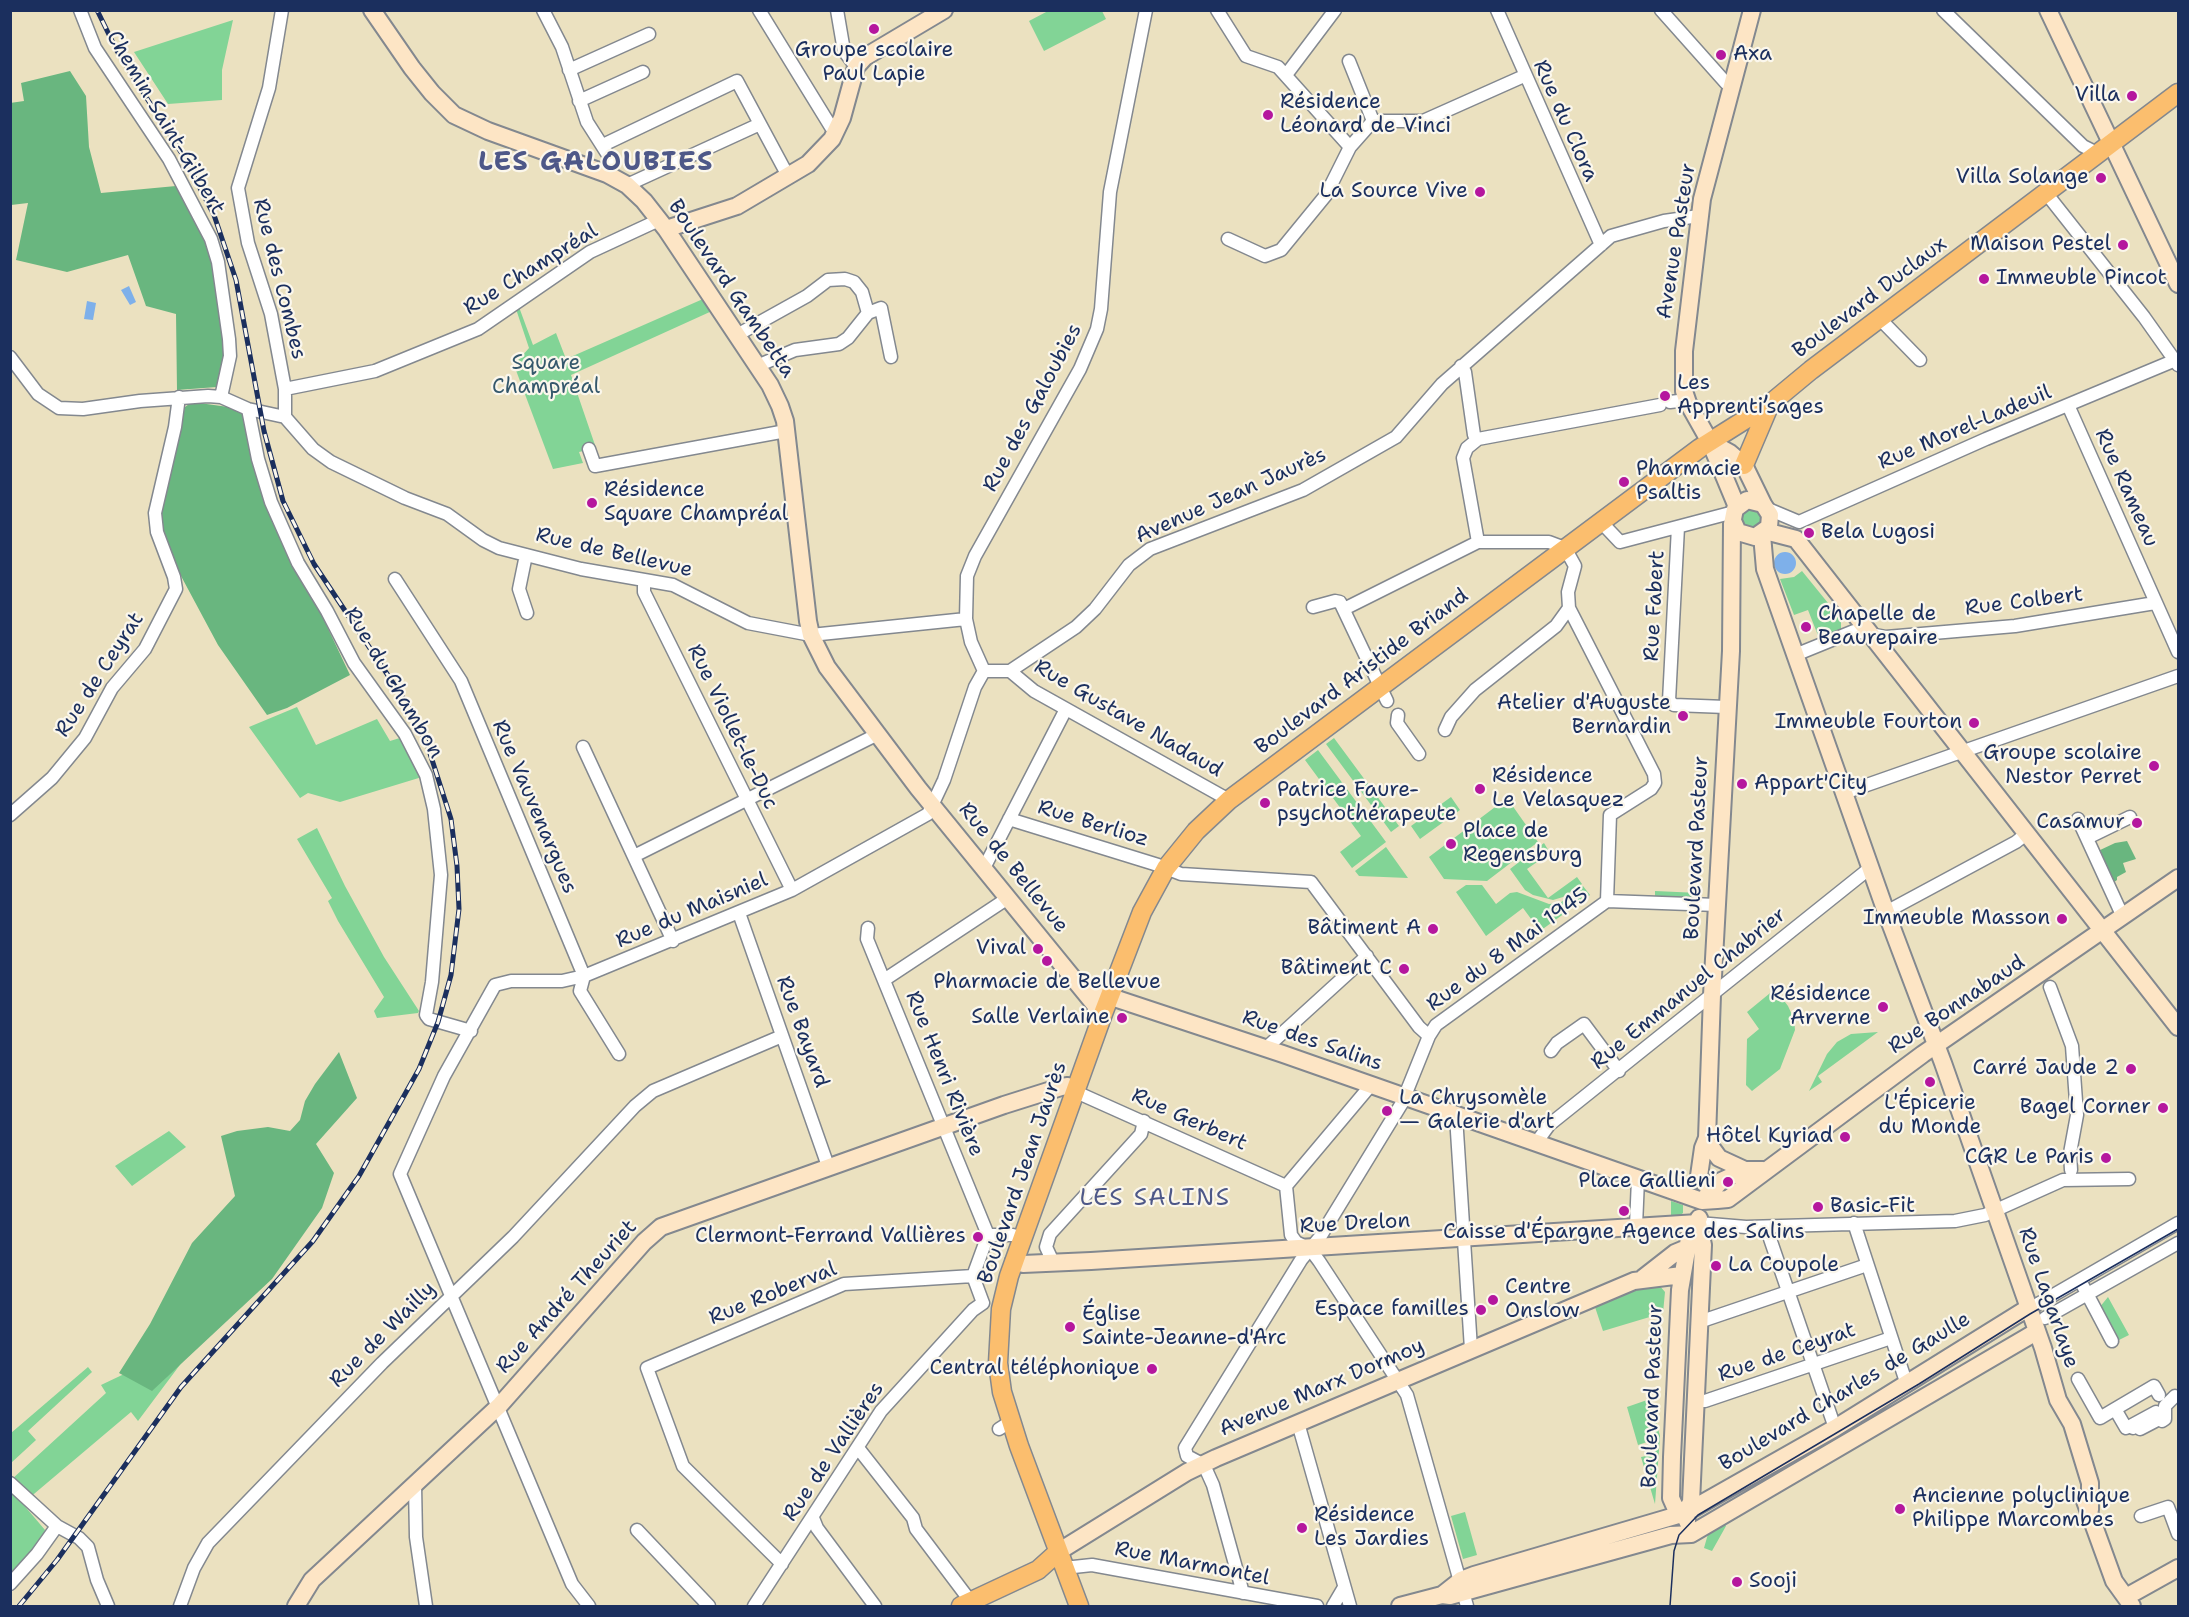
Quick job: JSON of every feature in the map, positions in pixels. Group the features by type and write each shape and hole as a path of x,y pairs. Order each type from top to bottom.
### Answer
{"main road":[{"name":"Boulevard Gambetta","path":"372,10 412,68 454,115 488,131 607,174 627,185 647,203 662,224 777,398 786,431 811,635"},
{"path":"662,224 737,206 820,154 836,130 856,67 873,51 944,10"},
{"name":"Avenue Pasteur","path":"1710,442 1694,418 1672,402 1684,379 1685,323 1700,216 1752,10"},
{"path":"2048,10 2104,148 2178,284"},
{"name":"Boulevard Duclaux","path":"1710,442 1770,404 2178,93"},
{"path":"1744,465 1770,404"},
{"path":"1710,442 1730,453 1744,465 1766,507 1770,521 1761,534 1732,561"},
{"name":"Boulevard Pasteur","path":"1688,1524 1671,1498 1682,1275 1690,1233 1698,1223 1705,1184 1700,1176 1703,1148 1709,1143 1712,995 1735,513 1710,442"},
{"name":"Boulevard Aristide Briand","path":"1110,997 1142,912 1166,868 1196,831 1229,800 1383,694 1565,548 1710,442"},
{"path":"1766,507 1753,500 1735,513 1738,532 1761,534 1798,530 1870,634 2178,1027"},
{"name":"Rue Lagarlaye","path":"1761,534 1765,569 1886,912 1995,1210 2041,1325 2058,1400 2072,1424 2090,1483 2091,1510 2114,1581 2129,1602"},
{"name":"Rue de Bellevue","path":"811,635 827,667 931,804 1095,1005 1100,1023"},
{"name":"Rue Bonnabaud","path":"1702,1202 1728,1199 1763,1170 1935,1046 2178,878"},
{"path":"1080,986 1110,997"},
{"name":"Boulevard Jean Jaurès","path":"1079,1606 1004,1425 998,1363 1001,1309 1014,1261 1110,997"},
{"name":"Rue des Salins","path":"1110,997 1266,1048 1702,1202"},
{"name":"Rue André Theuriet","path":"296,1606 312,1580 497,1408 644,1242 661,1227 944,1124 1061,1086 1068,1086 1076,1092"},
{"path":"1709,1143 1719,1158 1744,1170"},
{"path":"1702,1202 1721,1181 1744,1170 1763,1170"},
{"name":"Boulevard Pasteur","path":"1688,1524 1691,1502 1703,1239 1698,1223"},
{"name":"Rue Drelon","path":"1014,1261 1023,1264 1310,1249 1698,1223"},
{"name":"Avenue Marx Dormoy","path":"966,1604 1061,1560 1187,1464 1204,1465 1471,1348 1641,1279 1675,1253 1687,1248"},
{"name":"Boulevard Pasteur","path":"1682,1275 1688,1280 1690,1292 1688,1376 1689,1389 1695,1401"},
{"name":"Avenue Marx Dormoy","path":"1641,1279 1682,1275"},
{"name":"Boulevard Charles de Gaulle","path":"1688,1524 1906,1382 2033,1306"},
{"name":"Boulevard Charles de Gaulle","path":"1688,1524 2041,1325"},
{"path":"1400,1606 1442,1595 1464,1593 1671,1535 1688,1524"},
{"path":"2129,1602 2178,1569"}],"street":[{"name":"Chemin Saint-Gilbert","path":"80,10 95,48 169,159 211,239 218,262 230,347 221,397"},
{"name":"Rue des Combes","path":"282,10 269,88 238,188 248,243 271,314 285,389 285,417"},
{"path":"543,10 569,70 587,122 610,158 607,174"},
{"path":"759,10 831,127 836,130"},
{"path":"837,10 844,51 856,67"},
{"name":"Rue des Galoubies","path":"984,671 971,642 966,619 967,576 975,556 1080,369 1097,329 1101,309 1110,192 1146,10"},
{"path":"1216,10 1246,56 1278,67 1350,147"},
{"path":"1286,75 1335,10"},
{"name":"Rue du Clora","path":"1497,10 1524,76 1601,245"},
{"path":"1661,10 1725,83 1732,86"},
{"path":"1943,10 2083,146 2104,148"},
{"path":"569,70 649,34"},
{"path":"1348,61 1373,121"},
{"path":"579,101 643,72"},
{"path":"1228,239 1265,256 1281,250 1326,195 1350,147 1373,121 1423,121 1524,76"},
{"path":"603,145 737,81 788,176"},
{"path":"627,185 760,124"},
{"path":"2046,193 2177,361"},
{"name":"Avenue Jean Jaurès","path":"1010,671 1086,619 1129,565 1150,549 1303,490 1396,437 1442,384 1461,366 1611,236 1624,231 1700,216"},
{"name":"Rue Champréal","path":"285,389 375,371 478,329 590,252 662,224"},
{"path":"737,335 807,297 828,280 837,278 854,282 862,292 868,313"},
{"path":"757,366 795,350 839,344 848,338 868,313 881,308 891,357"},
{"path":"1880,318 1920,360"},
{"path":"10,357 38,394 59,408 83,409 179,397 221,397 248,409 285,417"},
{"name":"Rue Morel-Ladeuil","path":"1798,530 2068,405 2177,361"},
{"path":"1461,366 1465,372 1474,435 1478,439"},
{"name":"Rue de Ceyrat","path":"10,815 52,778 85,738 112,688 146,649 176,589 172,570 158,532 155,513 175,427 179,397"},
{"path":"1478,542 1463,458 1467,448 1478,439 1672,402"},
{"name":"Rue Rameau","path":"2068,405 2178,652"},
{"name":"Rue du Chambon","path":"248,409 258,459 271,502 298,563 327,611 354,663 405,734 426,775 434,809 441,875 432,982 426,1014 429,1019 471,1031"},
{"name":"Rue de Bellevue","path":"285,417 313,449 331,462 405,498 447,514 483,540 499,548 580,569 644,580 688,591 748,623 811,635"},
{"path":"589,449 595,466 786,431"},
{"path":"1766,507 1798,530"},
{"path":"1601,522 1620,542 1735,513"},
{"name":"Rue Fabert","path":"1678,527 1669,701 1674,705 1726,707"},
{"path":"1344,609 1478,542 1549,542 1565,548 1575,566 1568,592 1569,608 1654,774 1655,783 1651,789 1610,815 1607,901"},
{"path":"526,555 519,589 527,613"},
{"name":"Rue Vauvenargues","path":"396,579 461,681 584,976 580,991 619,1054"},
{"name":"Rue Viollet-le-Duc","path":"644,580 644,592 792,890"},
{"path":"1313,607 1335,600 1344,609 1383,694"},
{"name":"Rue Colbert","path":"1795,655 1854,631 1886,637 2015,626 2155,603"},
{"path":"1445,730 1451,717 1475,690 1556,626 1569,608"},
{"path":"811,635 966,619"},
{"path":"931,804 944,780 975,687 984,671 1010,671"},
{"name":"Rue Gustave Nadaud","path":"1010,671 1029,688 1229,800"},
{"path":"1844,793 2178,676"},
{"path":"984,868 1066,709"},
{"path":"1398,715 1397,723 1419,754"},
{"path":"634,856 878,734"},
{"path":"583,747 673,941"},
{"name":"Rue du Maisniel","path":"471,1031 495,985 511,981 562,981 584,976 673,941 792,890 928,814 931,804"},
{"path":"2087,838 2130,817"},
{"name":"Rue Berlioz","path":"1009,819 1188,876 1311,882 1367,956"},
{"path":"2078,819 2123,917"},
{"path":"1886,912 2016,842 2026,834"},
{"name":"Rue Emmanuel Chabrier","path":"1536,1143 1549,1125 1870,868"},
{"path":"884,980 1008,898"},
{"name":"Rue du 8 Mai 1945","path":"1187,1464 1185,1448 1190,1438 1310,1249 1320,1237 1405,1098 1429,1036 1442,1021 1607,901 1717,905"},
{"name":"Rue Bayard","path":"739,913 782,1036 789,1049 828,1166"},
{"name":"Rue Henri Rivière","path":"868,928 867,939 988,1235"},
{"path":"1266,1048 1367,956 1419,1027 1429,1036"},
{"path":"2050,987 2072,1046 2077,1115 2070,1153 2072,1170"},
{"path":"1551,1051 1557,1043 1584,1024 1619,1071"},
{"path":"471,1031 444,1076 400,1173 572,1584 589,1606"},
{"name":"Rue de Wailly","path":"180,1606 194,1568 208,1543 450,1295 513,1237 635,1106 652,1091 782,1036"},
{"path":"1371,1085 1286,1186 1291,1235 1296,1242 1310,1249 1407,1395 1464,1593"},
{"name":"Rue Gerbert","path":"1076,1092 1144,1120 1286,1186"},
{"path":"1456,1116 1471,1348"},
{"path":"1053,1262 1046,1247 1050,1234 1141,1134 1144,1120"},
{"path":"1698,1223 1766,1227 1955,1221 1995,1210 2063,1180 2093,1177 2129,1179"},
{"path":"1636,1226 1638,1179"},
{"path":"1854,1223 1906,1382"},
{"path":"2033,1306 2178,1223"},
{"path":"1766,1227 1834,1428"},
{"path":"1001,1309 988,1308 983,1303 973,1276 988,1235 1013,1235 1022,1239"},
{"path":"2041,1325 2086,1293 2178,1243"},
{"path":"1699,1322 1867,1265"},
{"name":"Rue Roberval","path":"782,1564 683,1466 647,1368 844,1284 973,1276"},
{"path":"2078,1280 2112,1341"},
{"name":"Rue de Vallières","path":"754,1606 892,1398 973,1310 983,1303"},
{"name":"Rue de Ceyrat","path":"1695,1401 1705,1401 1891,1338"},
{"path":"2078,1379 2100,1418 2154,1386 2161,1407"},
{"path":"2115,1409 2126,1428 2134,1429 2175,1396"},
{"path":"1298,1423 1343,1589 1350,1606"},
{"path":"858,1448 913,1518 916,1529 966,1604"},
{"path":"1204,1465 1213,1485 1244,1593"},
{"path":"10,1483 57,1526 79,1538 88,1548 97,1580 108,1606"},
{"path":"416,1485 416,1537 426,1606"},
{"path":"2140,1516 2168,1507 2178,1534"},
{"path":"813,1518 817,1528 875,1606"},
{"path":"10,1584 37,1554 57,1526"},
{"path":"637,1530 709,1606"},
{"name":"Rue Marmontel","path":"1061,1560 1314,1606"},
{"path":"1333,1606 1343,1589"}],"green space":[{"path":"1048,11 1102,11 1106,19 1044,51 1029,21"},
{"path":"233,20 222,70 222,100 168,104 134,52"},
{"path":"70,71 86,96 89,147 101,193 176,186 208,241 226,357 217,387 177,390 176,314 146,306 128,255 67,272 16,260 28,203 11,205 10,103 24,101 21,83"},
{"name":"Square Champréal","path":"703,299 712,311 571,375 596,448 579,452 583,463 553,469 514,365 529,348 516,309 519,307 533,345 556,333 566,359"},
{"path":"192,402 243,409 272,510 350,675 287,708 267,715 218,645 181,576 161,529 159,510 167,474 185,407"},
{"path":"1752,509 1759,512 1762,519 1759,526 1752,529 1745,526 1742,519 1745,512"},
{"path":"1802,571 1841,619 1841,629 1819,638 1808,610 1794,615 1780,579 1794,577"},
{"path":"297,707 316,745 377,719 390,741 403,737 422,777 340,802 308,793 300,798 249,727"},
{"path":"1334,738 1399,826 1391,832 1326,744"},
{"path":"1318,750 1386,842 1352,868 1340,852 1361,836 1305,760"},
{"path":"1451,797 1460,810 1420,839 1411,826"},
{"path":"1507,798 1538,842 1487,881 1444,879 1429,857"},
{"path":"317,828 345,886 384,957 419,1011 418,1013 377,1018 374,1011 384,997 338,921 328,901 332,898 297,839"},
{"path":"2127,841 2136,859 2123,863 2126,872 2117,877 2113,883 2098,851 2115,843"},
{"path":"1544,843 1550,853 1527,869 1548,898 1577,877 1582,884 1563,897 1553,900 1533,895 1525,890 1510,869"},
{"path":"1386,847 1408,878 1359,876 1355,871"},
{"path":"1466,885 1482,885 1496,904 1510,893 1517,892 1549,904 1560,903 1583,886 1590,895 1540,931 1523,908 1486,936 1456,892"},
{"path":"1655,891 1699,893 1699,899 1655,897"},
{"path":"1775,989 1788,1006 1794,1019 1795,1030 1780,1069 1752,1091 1746,1085 1747,1039 1759,1029 1747,1012"},
{"path":"1878,1032 1818,1076 1822,1082 1809,1091 1827,1054 1837,1042 1851,1034"},
{"path":"339,1052 357,1098 316,1144 334,1173 322,1208 272,1279 152,1391 119,1373 150,1324 192,1243 235,1196 221,1136 237,1131 268,1127 290,1131 300,1120 305,1101 315,1084"},
{"path":"169,1131 186,1147 132,1186 115,1166"},
{"path":"1671,1201 1683,1205 1683,1213 1678,1217 1671,1217"},
{"path":"1659,1285 1665,1292 1663,1313 1603,1331 1594,1304 1629,1289"},
{"path":"2108,1297 2129,1335 2117,1341 2099,1308"},
{"path":"200,1338 138,1421 131,1412 28,1499 11,1480 106,1393 101,1385"},
{"path":"88,1367 92,1372 28,1431 36,1440 11,1463 11,1433"},
{"path":"1650,1399 1660,1436 1655,1504 1641,1457 1651,1455 1647,1442 1638,1445 1627,1407"},
{"path":"11,1490 45,1530 44,1535 11,1579"},
{"path":"1465,1512 1477,1555 1463,1559 1451,1516"},
{"path":"1722,1518 1726,1526 1712,1551 1704,1548 1708,1534"}],"water":[{"path":"129,286 136,302 130,305 121,290"},
{"path":"87,301 96,303 93,320 84,319"},
{"path":"1785,552 1793,555 1796,563 1793,571 1785,574 1777,571 1774,563 1777,555"}],"tram line":[{"path":"1670,1606 1674,1551 1679,1535 1698,1515 1919,1384 2030,1314 2178,1229"}],"railway":[{"path":"19,1606 57,1560 181,1387 313,1241 359,1176 419,1069 438,1022 451,975 459,909 457,866 451,819 427,744 405,701 314,564 283,501 264,431 236,280 214,215 184,157 117,51 97,10"}],"place":[{"name":"Groupe scolaire Paul Lapie","path":"874,29"},
{"name":"Axa","path":"1721,55"},
{"name":"Villa","path":"2132,96"},
{"name":"Résidence Léonard de Vinci","path":"1268,115"},
{"name":"Villa Solange","path":"2101,178"},
{"name":"La Source Vive","path":"1480,192"},
{"name":"Maison Pestel","path":"2123,245"},
{"name":"Immeuble Pincot","path":"1984,279"},
{"name":"Les Apprenti’sages","path":"1665,396"},
{"name":"Pharmacie Psaltis","path":"1624,482"},
{"name":"Résidence Square Champréal","path":"592,503"},
{"name":"Bela Lugosi","path":"1809,533"},
{"name":"Chapelle de Beaurepaire","path":"1806,627"},
{"name":"Atelier d'Auguste Bernardin","path":"1683,716"},
{"name":"Immeuble Fourton","path":"1974,723"},
{"name":"Groupe scolaire Nestor Perret","path":"2154,766"},
{"name":"Appart'City","path":"1742,784"},
{"name":"Résidence Le Velasquez","path":"1480,789"},
{"name":"Patrice Faure- psychothérapeute","path":"1265,803"},
{"name":"Casamur","path":"2137,823"},
{"name":"Place de Regensburg","path":"1451,844"},
{"name":"Immeuble Masson","path":"2062,919"},
{"name":"Bâtiment A","path":"1433,929"},
{"name":"Vival","path":"1038,949"},
{"name":"Pharmacie de Bellevue","path":"1047,961"},
{"name":"Bâtiment C","path":"1404,969"},
{"name":"Résidence Arverne","path":"1883,1007"},
{"name":"Salle Verlaine","path":"1122,1018"},
{"name":"Carré Jaude 2","path":"2131,1069"},
{"name":"L'Épicerie du Monde","path":"1930,1082"},
{"name":"Bagel Corner","path":"2163,1108"},
{"name":"La Chrysomèle — Galerie d'art","path":"1387,1111"},
{"name":"Hôtel Kyriad","path":"1845,1137"},
{"name":"CGR Le Paris","path":"2106,1158"},
{"name":"Place Gallieni","path":"1728,1182"},
{"name":"Basic-Fit","path":"1818,1207"},
{"name":"Caisse d'Épargne Agence des Salins","path":"1624,1211"},
{"name":"Clermont-Ferrand Vallières","path":"978,1237"},
{"name":"La Coupole","path":"1716,1266"},
{"name":"Centre Onslow","path":"1493,1300"},
{"name":"Espace familles","path":"1481,1310"},
{"name":"Église Sainte-Jeanne-d'Arc","path":"1070,1327"},
{"name":"Central téléphonique","path":"1152,1369"},
{"name":"Ancienne polyclinique Philippe Marcombes","path":"1900,1509"},
{"name":"Résidence Les Jardies","path":"1302,1528"},
{"name":"Sooji","path":"1737,1582"}],"district":[{"name":"LES GALOUBIES","path":"596,163"},
{"name":"LES SALINS","path":"1155,1199"}]}
